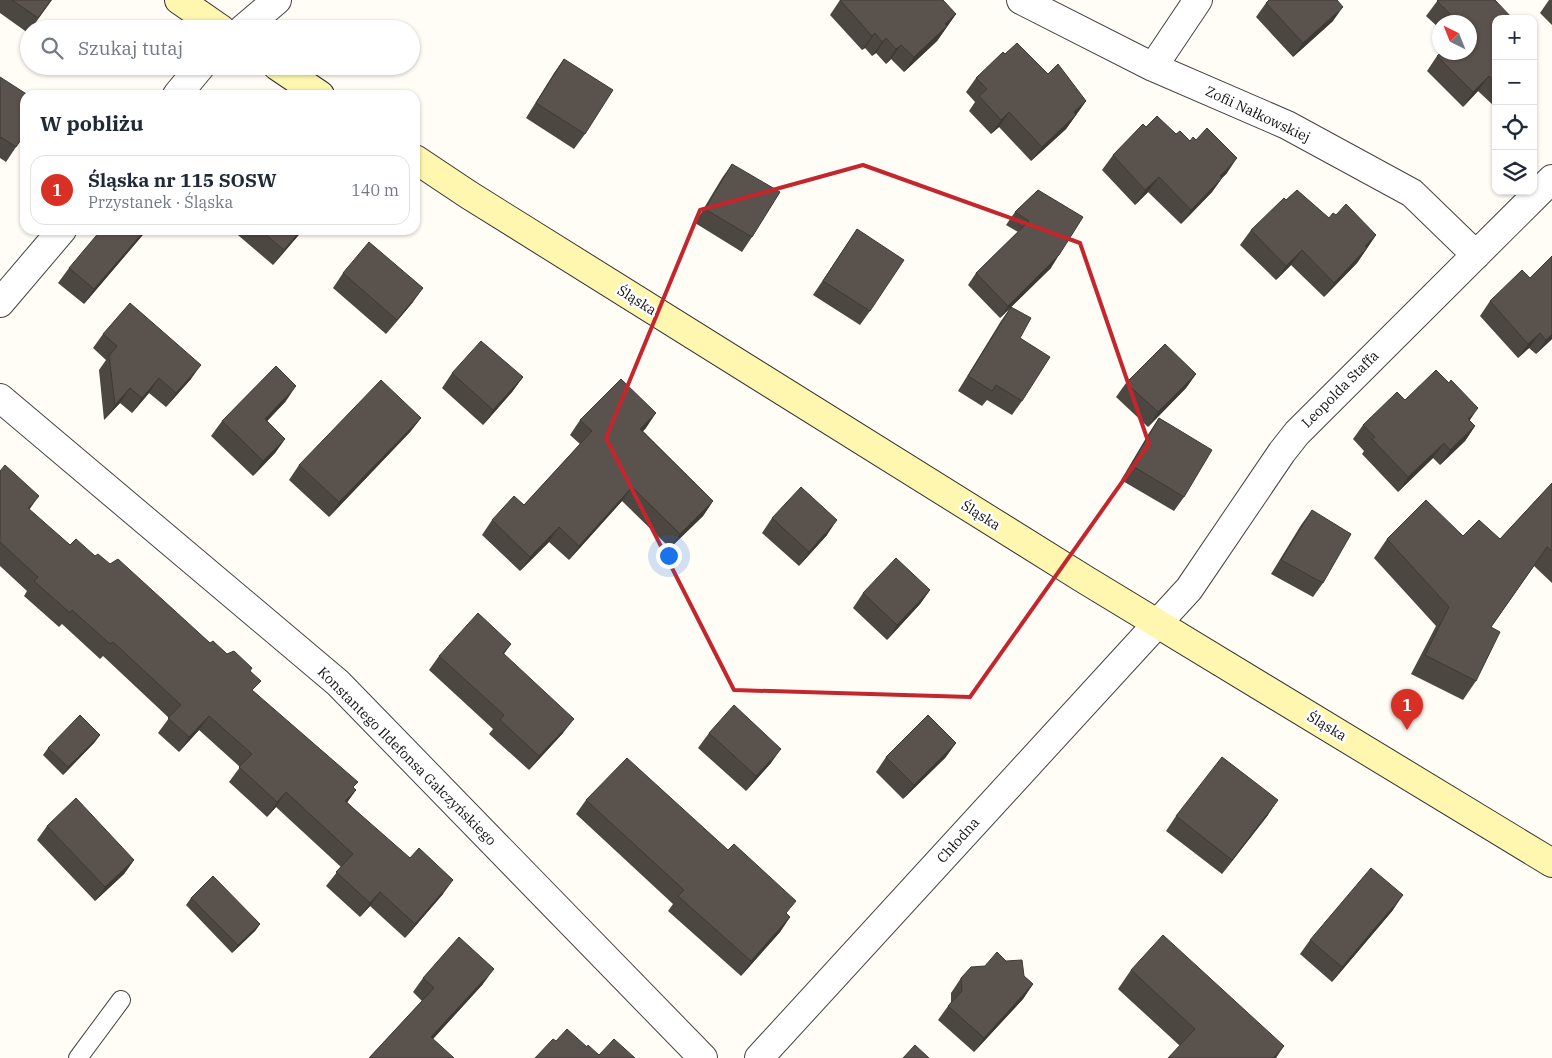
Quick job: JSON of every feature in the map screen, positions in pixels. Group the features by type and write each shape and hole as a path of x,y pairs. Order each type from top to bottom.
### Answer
{"street":[{"path":"179,0 208,20"},
{"path":"254,20 277,0"},
{"name":"Zofii Nałkowskiej","path":"1022,0 1153,67 1287,125 1412,193 1476,255"},
{"path":"1153,67 1198,0"},
{"path":"181,90 194,75"},
{"path":"290,75 313,90"},
{"name":"Śląska","path":"420,162 643,304 1157,623 1551,859"},
{"name":"Leopolda Staffa","path":"1157,623 1196,581 1282,452 1297,433 1552,179"},
{"path":"0,303 58,235"},
{"name":"Konstantego Ildefonsa Gałczyńskiego","path":"0,398 338,683 703,1058"},
{"name":"Chłodna","path":"758,1058 1157,623"}],"lane":[{"path":"78,1058 121,1000"}],"highlighted area":[{"path":"863,165 1080,243 1149,444 970,697 734,690 606,438 700,210"}],"building":[{"path":"12,0 51,0 38,18"},
{"path":"840,0 943,0 956,14 945,24 947,26 914,57 901,45 896,49 886,38 882,42 875,33 872,36"},
{"path":"1269,0 1337,0 1343,7 1303,43 1266,3"},
{"path":"1495,0 1509,15 1492,15 1492,79 1489,76 1473,92 1441,60 1477,60 1477,15 1451,15 1437,1"},
{"path":"1017,43 1048,74 1058,64 1086,101 1074,112 1076,115 1042,147 1009,112 1001,120 979,96 987,89 976,78 1003,52 1005,54"},
{"path":"564,59 613,90 585,134 536,103"},
{"path":"0,77 20,90 20,141 16,147 1,137 0,139"},
{"path":"1157,116 1176,134 1180,131 1190,141 1193,137 1196,140 1207,128 1237,158 1220,176 1222,178 1191,210 1159,177 1145,190 1113,155 1143,124 1146,127"},
{"path":"732,164 780,192 752,237 705,209"},
{"path":"1038,190 1083,217 1059,255 1008,306 976,273 1029,221 1015,212"},
{"path":"1297,190 1329,218 1333,213 1336,215 1346,204 1376,235 1365,246 1367,248 1334,283 1302,250 1286,266 1251,230 1284,198 1286,200"},
{"path":"857,229 904,260 870,311 823,281"},
{"path":"97,235 141,235 94,289 69,268"},
{"path":"266,235 297,235 284,250"},
{"path":"369,242 423,288 397,320 343,273"},
{"path":"1552,256 1552,334 1546,340 1540,333 1528,344 1490,301 1522,270 1530,278"},
{"path":"130,303 201,365 176,393 159,378 142,398 130,388 115,405 109,356 117,346 103,334"},
{"path":"1011,307 1031,318 1020,338 1050,357 1022,401 996,385 992,391 968,376"},
{"path":"481,341 523,377 493,410 452,373"},
{"path":"1165,344 1196,374 1158,412 1126,383"},
{"path":"276,366 296,386 265,419 285,439 263,461 222,421"},
{"path":"1436,370 1449,383 1451,380 1478,408 1468,419 1475,426 1450,450 1444,443 1408,477 1372,439 1375,437 1363,425 1397,392 1405,400"},
{"path":"621,379 656,413 640,429 713,501 680,534 632,487 579,546 559,527 530,557 492,520 514,496 524,505 592,431 580,420"},
{"path":"381,380 421,418 339,502 299,465"},
{"path":"1159,418 1212,450 1184,497 1131,465"},
{"path":"5,465 39,496 28,508 70,545 76,539 95,556 98,554 110,564 118,559 210,643 213,641 227,654 234,651 252,668 250,671 261,681 252,690 358,782 353,787 356,790 345,801 410,858 419,848 453,880 415,924 380,892 370,903 336,872 353,854 286,792 277,802 239,767 252,754 209,716 189,737 168,718 181,705 113,642 110,644 72,610 70,613 34,581 38,577 0,542 0,471"},
{"path":"1552,483 1552,551 1547,547 1491,627 1500,632 1476,681 1425,655 1449,607 1387,539 1426,500 1463,536 1479,520 1500,539"},
{"path":"801,487 837,520 809,552 772,518"},
{"path":"1312,510 1351,534 1323,583 1281,560"},
{"path":"896,558 930,590 897,625 863,593"},
{"path":"478,613 511,644 503,653 574,719 539,756 500,720 504,715 439,656"},
{"path":"734,705 781,749 756,776 709,733"},
{"path":"80,715 100,735 68,767 48,748"},
{"path":"928,715 956,743 914,785 886,757"},
{"path":"1222,757 1278,800 1232,860 1176,816"},
{"path":"627,758 728,850 734,844 796,901 786,913 790,917 751,961 678,896 684,890 586,800"},
{"path":"76,798 134,860 105,887 47,826"},
{"path":"1371,868 1403,895 1342,967 1310,940"},
{"path":"213,876 260,924 238,945 191,898"},
{"path":"1163,935 1284,1046 1273,1058 1168,1058 1195,1029 1131,970"},
{"path":"459,937 494,969 431,1037 454,1058 369,1058 434,988 423,978"},
{"path":"997,952 1006,961 1022,960 1024,976 1033,984 984,1038 948,1006 962,991 961,978 971,967 985,966"},
{"path":"567,1029 599,1055 614,1039 635,1058 535,1058 553,1039 556,1041"},
{"path":"915,1045 929,1058 903,1058"}],"place":[{"name":"Śląska nr 115 SOSW","path":"1407,730"}]}
